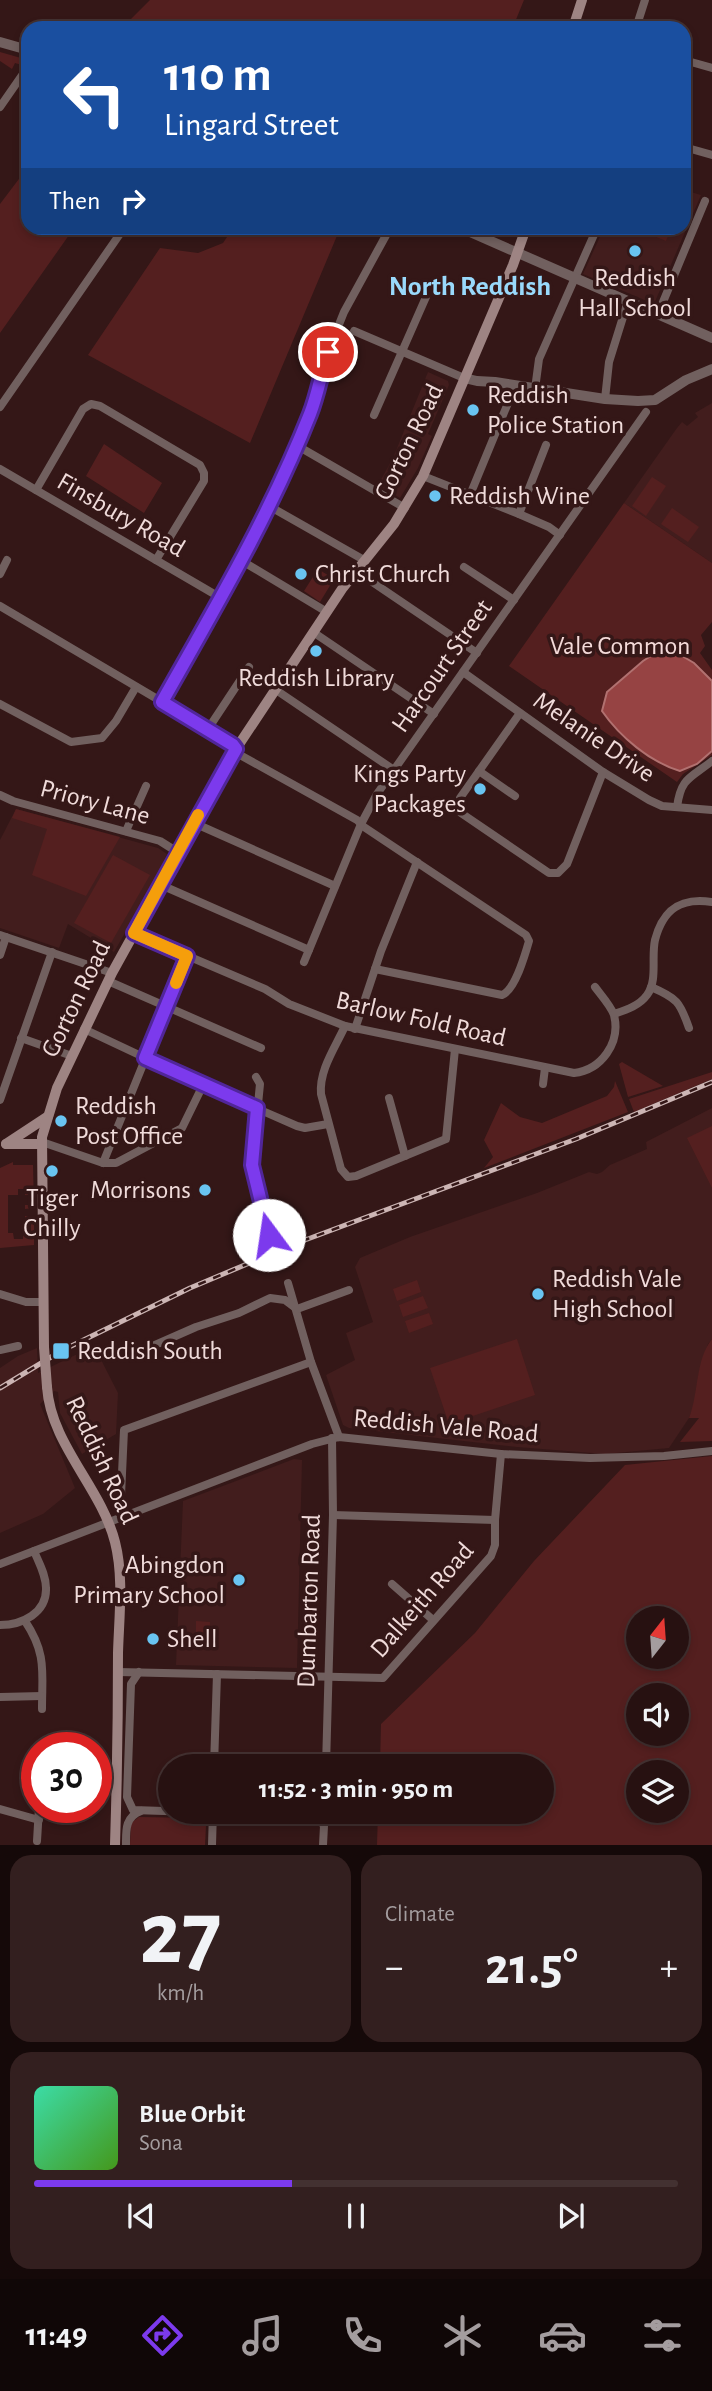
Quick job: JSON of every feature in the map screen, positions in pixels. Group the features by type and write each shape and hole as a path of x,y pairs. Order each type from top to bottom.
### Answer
{"main road":[{"path":"577,21 582,0"},
{"name":"Gorton Road","path":"42,1141 48,1117 84,1029 236,749 363,560 405,508 423,476 524,235"},
{"path":"3,1146 48,1117"},
{"path":"3,1146 24,1136 42,1141"},
{"name":"Reddish Road","path":"42,1141 44,1347 47,1391 52,1415 107,1522 114,1540 119,1574 115,1845"}],"street":[{"path":"638,21 645,0"},
{"path":"0,42 21,48"},
{"path":"691,62 712,68"},
{"path":"0,107 21,73"},
{"path":"691,149 712,155"},
{"path":"691,235 705,201"},
{"path":"0,408 119,235"},
{"path":"162,702 242,561 269,506 310,413 333,337 347,305 386,235"},
{"path":"477,235 712,338"},
{"path":"535,389 539,359 594,235"},
{"path":"658,314 691,235"},
{"path":"374,415 426,296"},
{"path":"605,399 609,362 628,301"},
{"path":"354,331 474,381 605,399 654,400 686,380 712,369"},
{"path":"470,365 480,375 495,382"},
{"path":"470,495 515,386"},
{"path":"36,490 83,409 91,404 100,405 200,465 204,473 204,481 156,560"},
{"name":"Harcourt Street","path":"304,962 361,824 377,794 646,412"},
{"path":"296,445 405,508"},
{"path":"519,514 545,445"},
{"name":"Finsbury Road","path":"0,469 221,598"},
{"path":"423,476 519,514 549,527 560,535"},
{"path":"269,506 363,560"},
{"path":"0,574 7,560"},
{"path":"242,561 327,612"},
{"path":"464,567 514,600"},
{"path":"356,571 477,653"},
{"path":"0,606 208,729 236,749 240,755 361,824 526,935 529,941 512,985 508,993 502,995 375,969"},
{"path":"313,632 434,713"},
{"path":"208,729 249,667"},
{"name":"Melanie Drive","path":"463,673 603,772 649,800 662,806 712,810"},
{"path":"0,704 71,742 102,738 116,721 136,687"},
{"path":"275,690 394,770"},
{"path":"520,713 460,798 458,807 461,813 552,874 563,870 567,864 603,772"},
{"path":"677,807 686,779 712,761"},
{"path":"479,771 514,796"},
{"path":"126,831 146,786"},
{"name":"Priory Lane","path":"0,794 13,801 160,841 178,853"},
{"path":"194,823 335,886"},
{"path":"355,1029 375,969 417,862"},
{"path":"161,885 309,950"},
{"path":"595,987 614,1014 646,997 651,987 655,941 669,912 687,901 712,902"},
{"name":"Barlow Fold Road","path":"134,933 265,989 289,1004 345,1026 574,1073 596,1066 609,1051 614,1014"},
{"path":"0,955 3,936 52,953 110,977 166,1006 261,1048"},
{"path":"0,1100 52,953"},
{"path":"103,1163 187,956"},
{"path":"651,987 675,998 683,1010 689,1028"},
{"path":"345,1026 320,1084 341,1170 348,1177 446,1139 455,1049"},
{"path":"84,1029 297,1126 305,1128 328,1124"},
{"path":"21,1038 72,1056"},
{"path":"543,1086 545,1068"},
{"path":"256,1077 260,1084 252,1165 269,1235"},
{"path":"42,1141 103,1163 116,1163 182,1128 203,1085"},
{"path":"388,1098 405,1156"},
{"name":"Dumbarton Road","path":"288,1283 335,1437 326,1754"},
{"path":"130,1356 270,1298 285,1300 297,1309 349,1290"},
{"path":"0,1294 26,1302 44,1302"},
{"path":"0,1350 18,1346"},
{"path":"120,1517 124,1430 311,1362"},
{"name":"Reddish Vale Road","path":"0,1564 335,1437 501,1454 590,1458 664,1456 712,1451"},
{"name":"Dalkeith Road","path":"118,1672 383,1678 491,1556 495,1545 501,1454"},
{"path":"333,1514 495,1520"},
{"path":"0,1625 25,1620 39,1609 45,1596 45,1580 34,1551"},
{"path":"392,1584 433,1619"},
{"path":"25,1620 41,1651 41,1709"},
{"path":"139,1672 131,1684 127,1797 133,1810 158,1811"},
{"path":"214,1754 217,1674"},
{"path":"0,1697 42,1696"},
{"path":"0,1809 21,1815"},
{"path":"126,1845 127,1824 133,1814 141,1811"},
{"path":"37,1841 39,1823"},
{"path":"212,1845 213,1824"},
{"path":"323,1824 323,1845"}],"shaded area":[{"name":"Reddish Hall School","path":"691,192 701,195 691,218"},
{"name":"Reddish Hall School","path":"601,235 684,235 654,304 583,274"},
{"path":"428,372 448,381 449,385 428,434 432,436 418,468 400,498 378,485 393,458"},
{"path":"712,403 712,563 624,503 682,422 687,426 698,417 695,413"},
{"path":"677,653 694,663 712,681 712,751 697,764 680,771 636,747 602,711 607,692 643,661 654,654"},
{"path":"16,809 158,848 167,854 155,881 114,952 68,924 59,948 0,928 0,840"},
{"name":"Reddish Vale High School","path":"712,1108 712,1339 699,1373 695,1405 669,1448 605,1454 517,1447 349,1428 343,1425 326,1375 355,1360 346,1333 373,1322 355,1267 360,1258 589,1172 602,1172 610,1165 647,1149 646,1142"},
{"path":"94,1346 118,1393 116,1434 82,1454 60,1413 58,1392 54,1391 40,1404 75,1488 43,1514 0,1533 0,1368 37,1348 38,1373"},
{"name":"Abingdon Primary School","path":"294,1459 302,1460 297,1668 176,1665 183,1501"}],"green space":[{"path":"150,0 524,0 515,21 129,21"},
{"path":"0,52 21,58 21,65 15,63 12,69 0,61"},
{"path":"21,176 21,235 69,235 0,333 0,204"},
{"path":"228,235 337,235 250,443 88,355 160,248 198,253 223,243"},
{"path":"652,235 668,235 666,241"},
{"path":"104,444 162,483 144,513 86,476"},
{"path":"652,477 666,486 646,516 632,506"},
{"name":"Vale Common","path":"624,503 712,563 712,622 701,635 705,646 700,653 712,670 712,755 683,774 677,782 509,666"},
{"path":"672,508 699,527 688,542 661,524"},
{"path":"318,569 334,579 320,602 304,591"},
{"path":"16,809 120,837 86,896 32,875 47,829 12,818"},
{"path":"113,855 150,875 111,943 74,923"},
{"path":"622,1062 663,1086 628,1097 619,1064"},
{"path":"712,1072 712,1079 634,1112 629,1099"},
{"path":"615,1081 628,1112 484,1168 493,1157 484,1140 501,1103 520,1117 542,1123 607,1096"},
{"path":"712,1126 712,1188 687,1138"},
{"path":"13,1162 13,1165 33,1165 34,1208 25,1209 25,1205 31,1205 30,1195 25,1195 25,1189 18,1189 18,1195 8,1195 8,1233 13,1233 14,1239 23,1239 23,1234 31,1233 31,1220 25,1220 25,1216 34,1216 34,1245 0,1248 0,1168"},
{"path":"417,1280 421,1292 397,1301 393,1289"},
{"path":"423,1296 428,1308 403,1317 399,1305"},
{"path":"429,1313 433,1324 409,1333 405,1321"},
{"path":"517,1339 535,1395 449,1424 430,1368"},
{"path":"712,1339 712,1441 680,1442 699,1418 689,1418 700,1367"},
{"path":"712,1456 712,1845 377,1845 378,1824 554,1824 554,1754 380,1754 381,1724 475,1633 534,1561 625,1465"},
{"path":"196,1621 210,1622 209,1646 196,1646"},
{"path":"139,1817 158,1817 158,1824 204,1824 205,1845 130,1845 131,1823"}],"railway":[{"path":"0,1388 61,1351 190,1288 297,1243 576,1139 712,1082"}],"slow traffic":[{"path":"176,983 187,956 134,933 198,815"}],"place":[{"name":"Reddish Hall School","path":"635,251"},
{"name":"Reddish Police Station","path":"473,410"},
{"name":"Reddish Wine","path":"435,496"},
{"name":"Christ Church","path":"301,574"},
{"name":"Reddish Library","path":"316,651"},
{"name":"Kings Party Packages","path":"480,789"},
{"name":"Reddish Post Office","path":"61,1121"},
{"name":"Tiger Chilly","path":"52,1171"},
{"name":"Morrisons","path":"205,1190"},
{"name":"Reddish Vale High School","path":"538,1294"},
{"name":"Reddish South","path":"61,1351"},
{"name":"Abingdon Primary School","path":"239,1580"},
{"name":"Shell","path":"153,1639"}],"district":[{"name":"North Reddish","path":"470,287"}],"route":[{"path":"269,1235 252,1165 257,1108 145,1058 187,956 134,933 236,749 162,702 242,561 269,506 310,413 328,352"}]}
